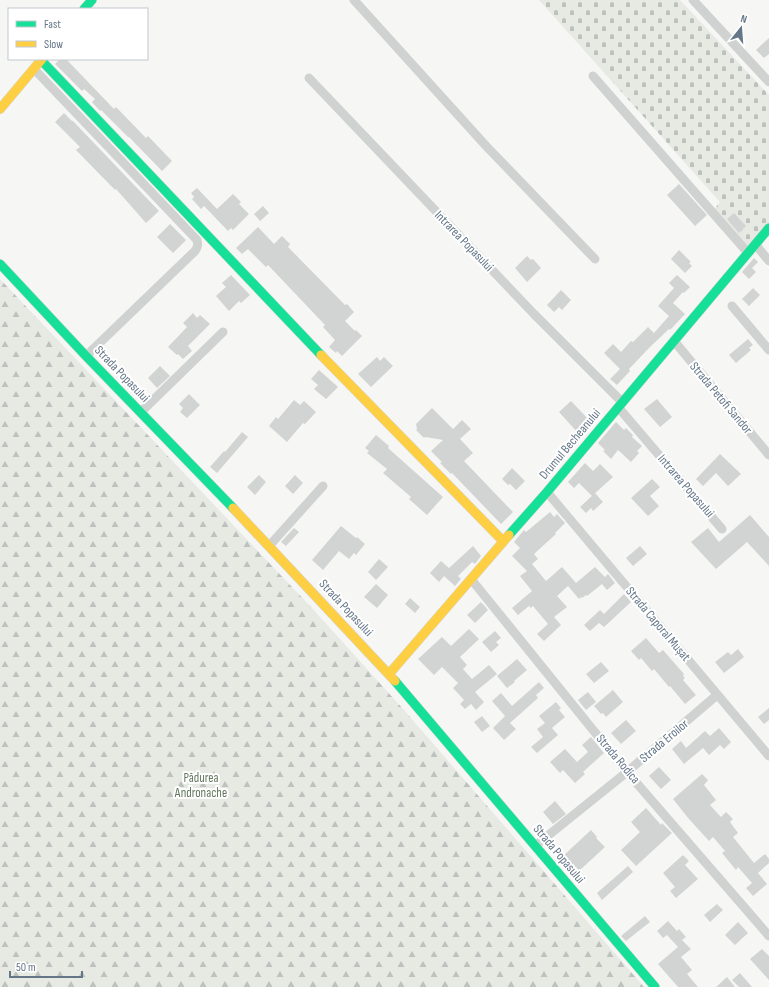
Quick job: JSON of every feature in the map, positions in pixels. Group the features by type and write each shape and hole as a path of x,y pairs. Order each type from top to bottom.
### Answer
{"street":[{"path":"85,8 92,0"},
{"path":"354,0 487,147 595,259"},
{"path":"694,0 769,82"},
{"path":"0,109 41,60"},
{"path":"43,60 343,378 503,541"},
{"path":"34,69 197,240 198,243 195,251 86,356"},
{"path":"593,76 748,253"},
{"name":"Intrarea Popasului","path":"309,78 620,405 722,529"},
{"name":"Drumul Becheanului","path":"389,674 547,492 769,228"},
{"path":"755,244 769,261"},
{"name":"Strada Popasului","path":"0,264 389,674 655,987"},
{"path":"732,306 769,350"},
{"path":"141,412 223,332"},
{"name":"Strada Petofi Sandor","path":"674,341 769,455"},
{"path":"269,546 323,486"},
{"name":"Strada Caporal Mușat","path":"547,492 769,756"},
{"name":"Strada Rodica","path":"471,579 627,772 769,936"},
{"name":"Strada Eroilor","path":"535,846 627,772 717,695"}],"green space":[{"path":"539,0 680,0 769,95 769,225 747,251 713,211 720,202"},
{"name":"Pădurea Andronache","path":"0,279 311,607 404,710 644,987 0,987"}],"building":[{"path":"769,38 769,54 764,58 756,50"},
{"path":"59,60 67,60 114,109 116,107 146,138 148,136 172,161 162,171 129,137 101,110 100,111 92,102 95,99 84,89 82,91 55,64"},
{"path":"64,113 159,211 146,223 116,189 115,190 76,150 80,147 55,122"},
{"path":"679,184 707,215 695,226 667,195"},
{"path":"197,188 217,209 233,194 241,202 239,204 249,214 233,230 231,228 228,231 204,206 201,209 192,199 194,197 191,193"},
{"path":"263,206 269,213 260,221 254,214"},
{"path":"734,213 746,226 739,233 727,219"},
{"path":"170,224 186,240 173,253 157,237"},
{"path":"258,227 274,244 282,236 290,244 288,247 345,305 347,304 354,312 345,321 362,336 342,356 337,351 336,353 329,347 335,340 323,327 325,325 268,265 266,267 248,249 242,254 236,248"},
{"path":"679,250 691,262 689,263 692,266 685,273 671,259"},
{"path":"527,256 531,260 533,259 541,268 527,282 515,268"},
{"path":"754,258 758,262 752,268 756,272 749,279 742,272"},
{"path":"231,275 250,295 241,303 239,301 229,311 216,296 226,287 222,283"},
{"path":"677,275 690,287 673,303 685,314 670,330 669,329 650,347 629,369 630,371 617,385 610,379 620,369 604,353 613,344 621,352 631,341 633,342 648,327 654,333 669,316 658,306 674,288 669,283"},
{"path":"753,288 760,295 749,306 742,299"},
{"path":"561,290 571,300 562,310 559,307 554,312 547,305"},
{"path":"193,313 197,318 200,315 210,324 188,346 192,351 183,359 168,347 187,327 183,323"},
{"path":"748,339 753,345 749,348 751,350 736,363 729,355"},
{"path":"377,357 380,361 384,357 393,366 371,387 358,374"},
{"path":"160,366 170,376 157,388 148,378"},
{"path":"319,370 338,387 326,399 314,389 318,385 311,379"},
{"path":"189,394 200,405 187,418 180,412 183,408 179,404"},
{"path":"657,399 672,417 660,427 644,409"},
{"path":"294,400 300,405 304,401 316,412 305,424 303,423 287,442 269,426 276,417 278,419"},
{"path":"571,401 590,421 578,433 559,412"},
{"path":"432,408 453,429 462,420 471,429 460,439 473,453 464,461 513,512 501,524 452,473 451,474 440,463 442,462 431,451 443,440 424,438 416,430 416,424"},
{"path":"616,422 624,430 626,428 633,435 632,437 642,446 637,451 639,453 631,462 618,450 611,459 598,443"},
{"path":"242,432 248,437 217,473 210,467"},
{"path":"376,435 389,446 388,448 443,497 427,515 409,499 411,497 383,473 387,469 367,453 369,451 365,448"},
{"path":"720,454 741,474 728,486 716,473 703,486 696,479"},
{"path":"585,463 593,471 600,464 613,477 592,496 579,483 574,488 568,482"},
{"path":"512,468 525,481 516,490 502,479"},
{"path":"259,475 266,482 255,495 247,487"},
{"path":"295,475 303,483 293,494 285,486"},
{"path":"652,479 660,487 650,496 659,506 648,516 631,498"},
{"path":"595,493 603,502 593,511 591,508 586,513 580,507"},
{"path":"550,512 554,517 557,514 565,523 555,533 556,534 534,554 538,559 532,564 546,581 562,567 576,583 595,567 605,577 608,574 615,583 607,590 602,584 587,596 586,595 579,599 568,586 557,596 567,607 554,617 561,625 544,641 537,634 548,624 533,606 531,608 529,606 518,615 512,608 532,591 520,576 527,571 512,556 520,548 514,542 524,530 526,532"},
{"path":"750,515 769,537 769,566 747,542 716,569 691,542 708,528 719,542"},
{"path":"341,526 365,544 356,555 354,553 349,559 339,551 323,570 312,560"},
{"path":"294,528 299,532 286,546 281,542"},
{"path":"473,546 481,556 475,564 472,562 458,576 461,579 455,586 444,576 439,582 430,573 441,561 449,568"},
{"path":"640,546 647,554 633,566 626,558"},
{"path":"379,559 388,567 376,580 368,572"},
{"path":"376,584 388,595 377,608 364,597"},
{"path":"624,594 631,602 604,627 599,623 590,631 584,625 600,610 604,614"},
{"path":"410,598 420,607 415,613 405,604"},
{"path":"481,602 488,610 475,623 467,615"},
{"path":"469,629 479,639 460,657 467,665 463,669 472,679 489,665 497,674 475,692 484,702 476,710 471,704 465,709 460,704 464,700 453,688 458,683 442,667 434,675 418,659 442,637 451,646"},
{"path":"495,631 501,638 496,642 499,645 491,652 482,642"},
{"path":"646,638 659,653 663,650 684,674 683,676 685,678 683,680 696,695 685,704 654,669 652,671 641,658 639,660 631,651"},
{"path":"738,649 744,657 724,673 715,662 728,652 731,655"},
{"path":"517,659 527,670 507,688 497,676"},
{"path":"601,662 609,671 594,683 586,674"},
{"path":"539,682 544,688 536,695 538,698 510,723 516,729 504,740 493,728 505,716 492,701 501,693 512,706"},
{"path":"613,690 623,702 606,717 594,706"},
{"path":"588,692 596,702 586,710 578,700"},
{"path":"556,702 561,708 559,710 565,717 552,728 558,735 537,753 531,747 543,737 537,729 545,723 539,716"},
{"path":"769,708 769,720 764,724 758,717"},
{"path":"482,716 490,726 482,732 474,722"},
{"path":"626,720 636,731 621,744 611,733"},
{"path":"719,728 731,742 724,749 720,745 709,755 703,748 684,764 672,749 681,741 686,748 705,731 710,736"},
{"path":"591,737 604,753 583,772 585,774 575,783 563,770 560,773 550,762 565,749 577,762 588,752 582,745"},
{"path":"659,767 671,780 661,789 649,776"},
{"path":"702,774 708,780 704,785 716,800 710,805 721,817 726,812 733,819 730,822 738,833 733,837 754,863 765,854 769,859 769,863 758,873 767,884 753,896 746,888 752,883 738,867 736,870 722,853 725,851 713,837 709,841 673,799"},
{"path":"555,801 566,814 553,824 543,812"},
{"path":"646,808 661,825 662,823 672,833 636,866 621,850 640,832 631,822"},
{"path":"591,830 597,837 596,838 605,847 579,871 576,867 574,870 562,857"},
{"path":"683,855 689,861 685,865 698,879 676,898 670,891 675,887 663,873"},
{"path":"628,866 633,872 602,900 597,893"},
{"path":"717,904 723,910 710,922 704,915"},
{"path":"645,916 650,922 626,941 621,936"},
{"path":"668,921 677,931 679,929 686,937 682,940 691,949 681,957 692,970 687,974 698,987 678,987 658,964 678,947 667,935 663,938 657,931"},
{"path":"738,922 748,933 735,945 725,935"},
{"path":"762,949 769,956 769,980 750,959"},
{"path":"740,973 752,987 739,987 732,980"},
{"path":"727,977 735,987 716,987"}],"traffic: fast":[{"path":"85,8 92,0"},
{"path":"41,60 321,355"},
{"path":"509,535 547,492 769,228"},
{"path":"0,264 86,356 233,508"},
{"path":"395,681 655,987"}],"traffic: slow":[{"path":"0,109 41,60"},
{"path":"321,355 503,541"},
{"path":"233,508 395,681"},
{"path":"389,674 509,535"}]}
